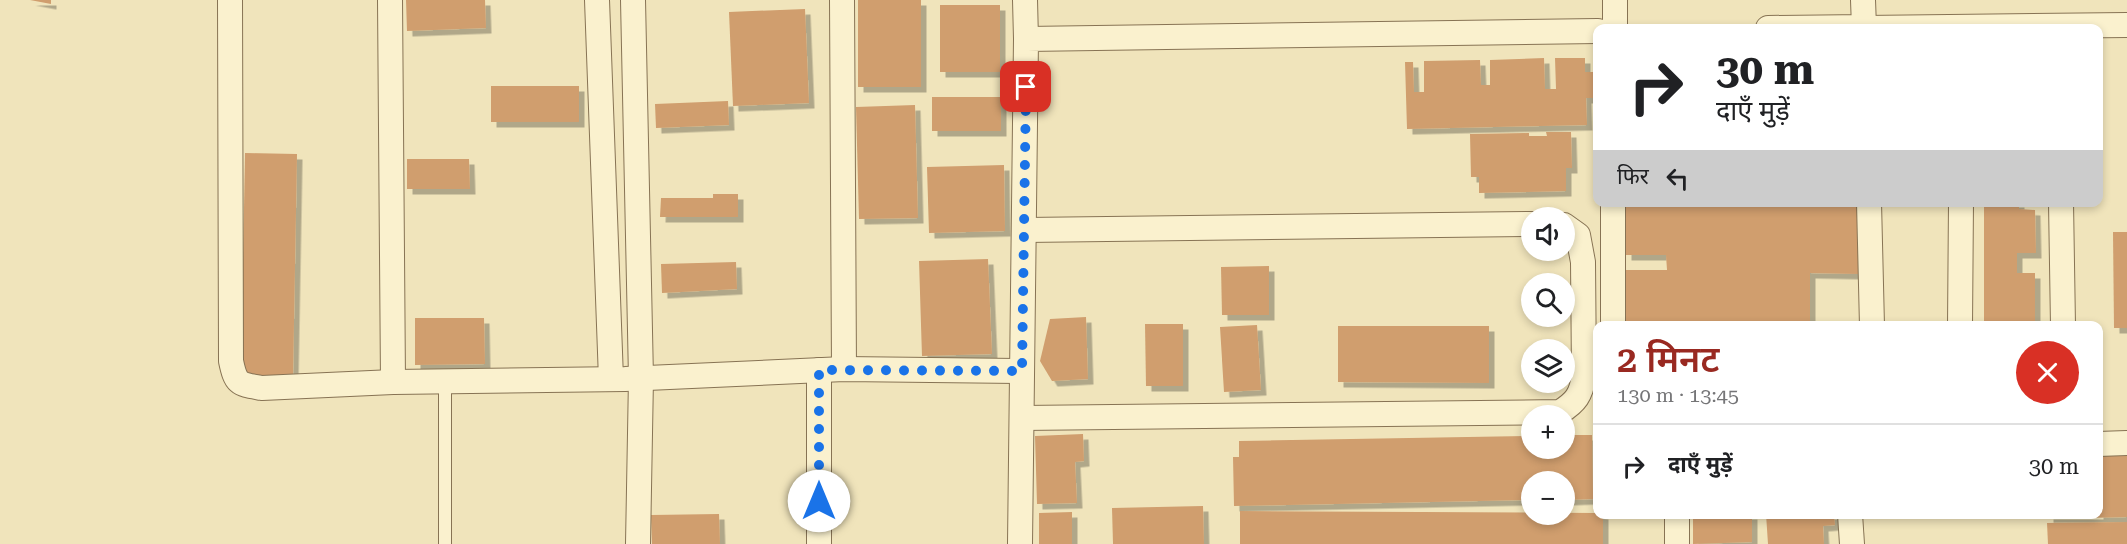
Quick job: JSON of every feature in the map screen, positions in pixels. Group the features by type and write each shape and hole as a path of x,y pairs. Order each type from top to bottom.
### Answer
{"street":[{"path":"230,0 231,361 234,378 241,385 262,387 393,382 611,379 844,369 1022,371"},
{"path":"390,0 393,382"},
{"path":"597,0 611,379"},
{"path":"633,0 641,378 638,544"},
{"path":"842,0 844,369"},
{"path":"1020,544 1025,230 1025,0"},
{"path":"1615,0 1615,24"},
{"path":"1863,0 1864,24"},
{"path":"2103,26 2127,26"},
{"path":"1026,39 1593,31"},
{"path":"1613,207 1613,321"},
{"path":"1869,207 1872,321"},
{"path":"1960,207 1960,321"},
{"path":"2061,207 2063,321"},
{"path":"1025,230 1521,224"},
{"path":"1022,418 1560,412 1575,403 1582,392 1584,376 1583,262 1578,235 1575,233"},
{"path":"819,370 819,544"},
{"path":"2103,444 2127,443"},
{"path":"1677,519 1677,544"},
{"path":"1850,519 1852,544"}],"lane":[{"path":"445,544 446,383"}],"building":[{"path":"30,0 51,0 51,4"},
{"path":"406,0 485,0 486,28 407,31"},
{"path":"858,0 921,0 921,87 858,87"},
{"path":"940,5 1000,5 1000,72 940,72"},
{"path":"805,9 809,103 733,106 729,12"},
{"path":"1544,58 1545,89 1556,89 1555,58 1585,58 1585,72 1593,72 1593,98 1586,98 1587,125 1407,129 1405,62 1413,62 1414,92 1424,92 1424,61 1480,60 1481,85 1490,85 1490,60"},
{"path":"491,86 579,86 579,122 491,122"},
{"path":"932,97 1001,97 1001,131 932,131"},
{"path":"728,101 729,125 656,128 655,104"},
{"path":"915,105 918,218 859,219 856,107"},
{"path":"1546,132 1571,132 1572,168 1566,168 1566,191 1479,193 1479,177 1471,177 1470,134 1529,133 1529,136 1547,136"},
{"path":"245,153 297,154 293,376 241,375"},
{"path":"407,159 469,159 470,189 407,189"},
{"path":"1004,165 1005,231 929,233 927,167"},
{"path":"713,194 738,194 738,217 660,217 661,198 713,198"},
{"path":"1626,207 1859,207 1859,274 1810,273 1810,321 1625,321 1626,270 1667,270 1666,255 1626,255"},
{"path":"1984,207 2019,207 2019,209 2035,210 2036,253 2017,253 2017,273 2035,273 2035,321 1984,321"},
{"path":"2113,232 2127,232 2127,328 2114,328"},
{"path":"988,259 992,354 922,356 919,261"},
{"path":"736,262 737,289 662,293 661,264"},
{"path":"1269,266 1269,315 1222,315 1221,267"},
{"path":"1086,317 1088,379 1052,381 1040,361 1050,319"},
{"path":"415,318 484,318 485,364 415,365"},
{"path":"1145,324 1183,324 1183,386 1146,386"},
{"path":"1257,325 1261,390 1224,392 1220,327"},
{"path":"1338,326 1489,326 1489,383 1338,382"},
{"path":"1083,434 1084,461 1075,462 1077,503 1037,504 1035,436"},
{"path":"1575,435 1592,435 1593,499 1575,500 1575,471 1521,471 1521,500 1234,506 1233,457 1239,457 1239,441 1521,436 1521,459 1575,459"},
{"path":"2127,454 2127,517 2103,518 2103,455"},
{"path":"1203,506 1204,544 1113,544 1112,508"},
{"path":"1240,511 1521,513 1521,525 1575,525 1575,513 1593,513 1593,519 1603,519 1603,544 1240,544"},
{"path":"1072,512 1072,544 1039,544 1039,513"},
{"path":"719,514 720,544 652,544 651,515"},
{"path":"1693,519 1752,519 1752,542 1693,544"},
{"path":"1766,519 1834,519 1835,525 1823,526 1824,544 1768,544"},
{"path":"2127,522 2127,544 2048,544 2047,523"}],"route":[{"path":"819,501 819,370 1022,371 1026,87"}]}
